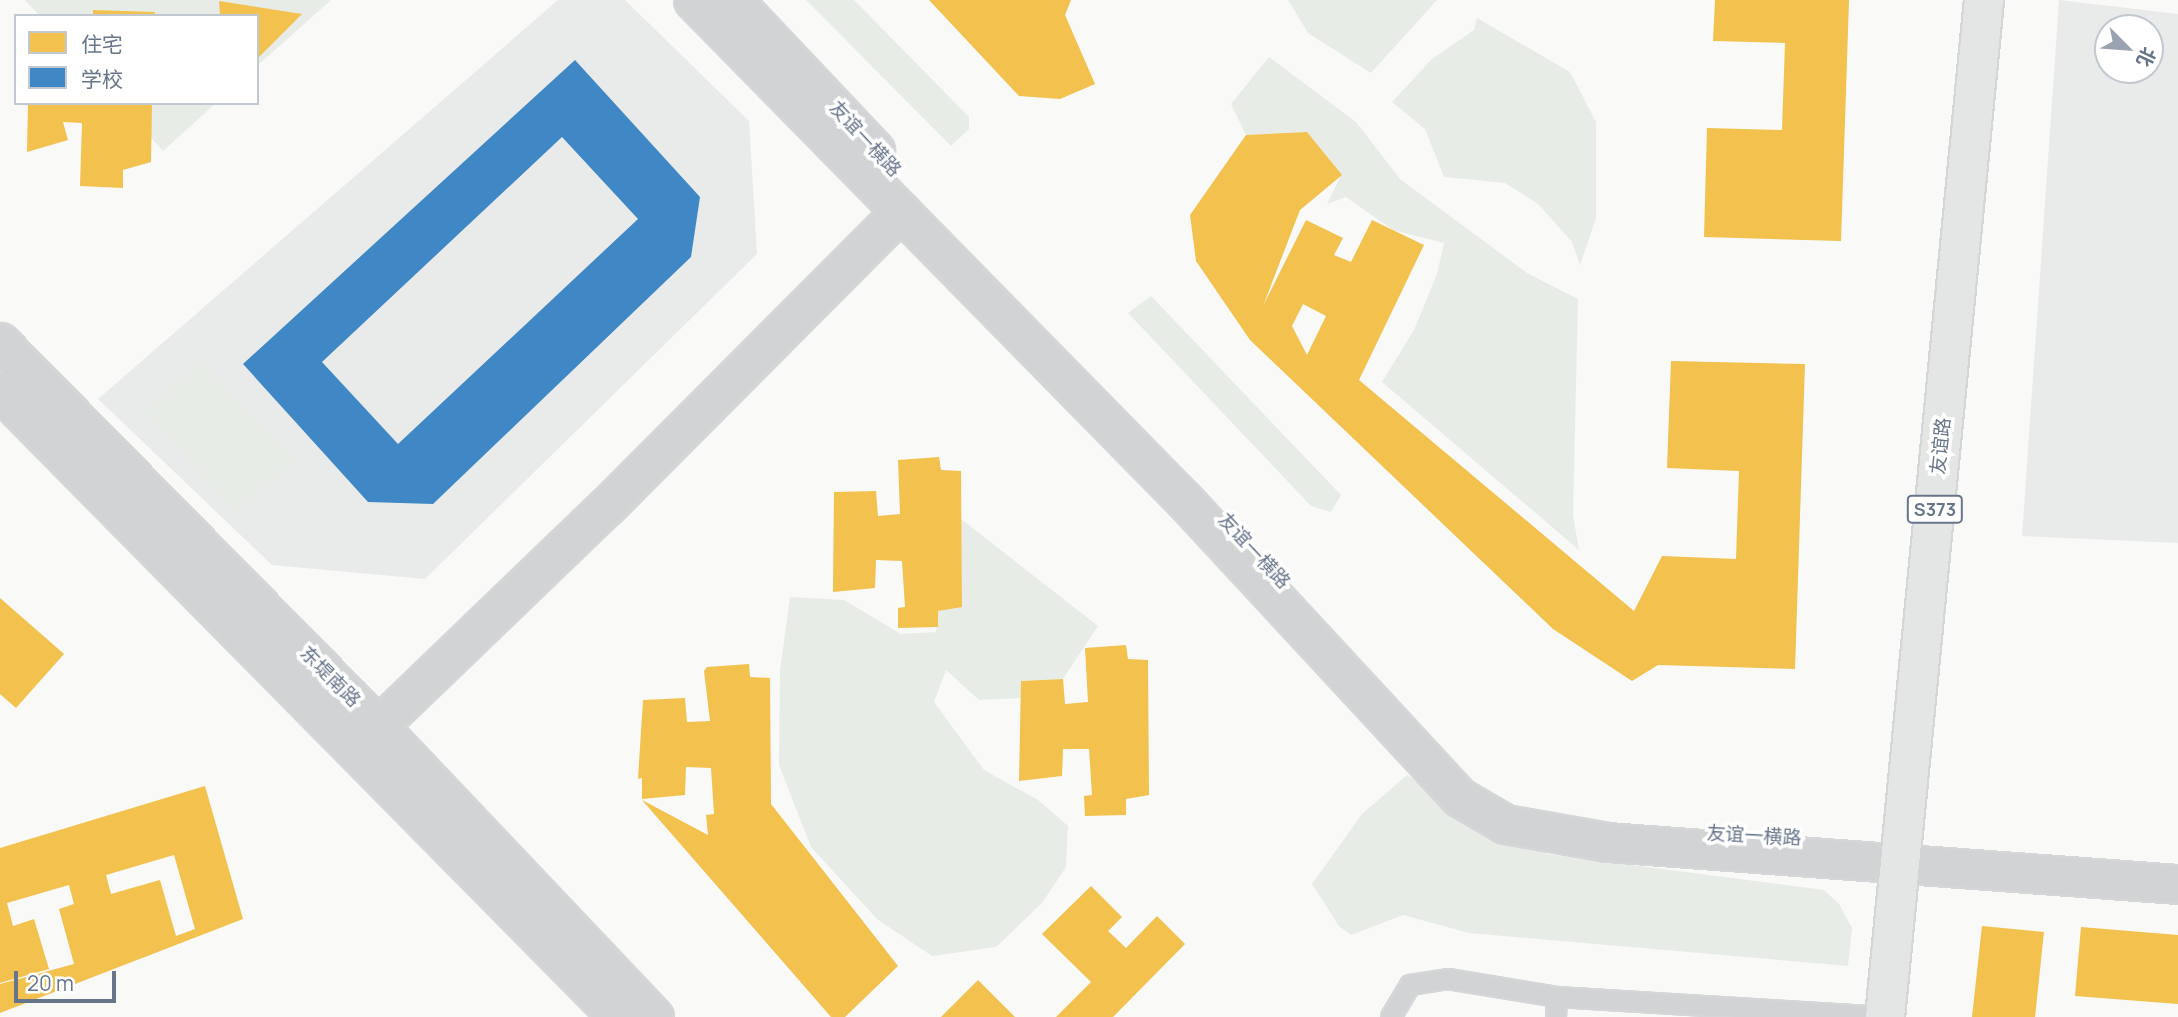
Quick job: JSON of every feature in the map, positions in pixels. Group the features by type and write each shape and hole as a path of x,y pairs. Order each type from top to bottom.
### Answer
{"main road":[{"name":"友谊路","path":"1885,1017 1984,0"}],"street":[{"name":"友谊一横路","path":"693,0 1185,502 1459,797 1505,824 1607,842 1901,853"},
{"name":"友谊一横路","path":"733,0 1472,780 1510,805 1584,826 1901,853 2178,884"},
{"path":"0,391 364,735 607,506 901,211"},
{"name":"东堤南路","path":"0,342 364,735 618,1017"},
{"name":"东堤南路","path":"364,735 654,1017"}],"lane":[{"path":"1391,1017 1410,985 1448,979 1558,997 1885,1017"},
{"path":"1556,1017 1558,997"}],"shaded area":[{"path":"25,0 331,0 259,64 259,14 38,14"},
{"path":"558,0 625,0 749,121 757,254 425,579 272,565 98,399"},
{"path":"806,0 854,0 969,117 969,129 951,146"},
{"path":"1288,0 1437,0 1371,73 1308,33"},
{"path":"2059,0 2178,14 2178,543 2022,536"},
{"path":"1477,18 1570,72 1596,122 1596,218 1580,265 1572,242 1538,204 1505,183 1444,177 1425,129 1392,102 1432,59 1474,30"},
{"path":"1269,57 1356,122 1400,179 1527,273 1578,299 1573,515 1579,550 1382,382 1414,330 1437,274 1444,243 1393,230 1346,197 1327,204 1341,175 1307,132 1246,135 1231,104"},
{"path":"121,105 214,105 163,151"},
{"path":"1151,296 1341,495 1331,512 1311,506 1128,313"},
{"path":"202,361 296,460 236,514 144,411"},
{"path":"961,519 1098,626 1063,679 1021,681 1021,698 979,700 946,670 934,702 984,770 1038,800 1068,826 1066,867 1042,903 996,947 932,956 877,919 811,847 779,765 780,671 790,597 844,600 901,634 936,632 938,611 962,606"},
{"path":"1407,775 1510,840 1548,854 1824,890 1839,904 1852,928 1848,966 1469,933 1403,915 1351,935 1339,926 1312,884 1362,814"}],"building: 住宅":[{"path":"929,0 1071,0 1065,15 1095,84 1060,99 1019,96"},
{"path":"1715,0 1849,0 1841,241 1704,237 1707,128 1782,130 1785,43 1713,41"},
{"path":"219,1 302,14 259,57 259,14 220,14"},
{"path":"93,10 155,12 154,14 93,14"},
{"path":"28,105 152,105 151,162 123,170 123,188 80,186 82,123 63,122 68,140 27,152"},
{"path":"1307,132 1342,175 1300,210 1263,306 1306,220 1343,238 1334,255 1351,262 1372,220 1424,245 1359,380 1634,611 1662,556 1736,559 1739,471 1667,468 1671,361 1805,364 1795,669 1658,665 1632,681 1553,629 1250,340 1196,261 1190,215 1246,135","holes":["1303,304 1326,316 1307,355 1292,326"]},
{"path":"939,457 941,470 961,471 962,607 938,611 938,627 898,628 898,608 905,607 902,561 876,560 875,588 833,592 834,492 876,491 878,516 900,514 898,460"},
{"path":"0,598 64,654 16,708 0,694"},
{"path":"1126,645 1128,659 1148,660 1149,795 1126,799 1126,815 1085,816 1084,796 1092,795 1089,749 1063,749 1062,776 1019,781 1021,681 1063,679 1065,704 1088,702 1085,648"},
{"path":"749,664 750,677 770,678 771,804 898,966 845,1017 831,1017 642,800 708,835 706,815 714,814 711,768 686,767 685,795 642,799 642,778 638,779 643,700 685,698 687,722 710,721 704,671 707,667"},
{"path":"205,786 243,919 0,1013 0,984 74,964 59,909 74,904 69,885 7,903 13,926 34,919 49,969 0,983 0,848","holes":["174,855 195,929 176,936 160,880 111,894 106,875"]},
{"path":"1091,886 1122,917 1108,931 1126,948 1157,916 1185,944 1113,1017 1056,1017 1091,982 1042,934"},
{"path":"1982,926 2044,932 2035,1017 1972,1017"},
{"path":"2081,927 2178,935 2178,1004 2075,996"},
{"path":"978,980 1015,1017 941,1017"}],"building: 学校":[{"path":"575,60 700,197 691,257 433,504 368,502 243,364","holes":["562,137 638,219 398,444 322,362"]}]}
